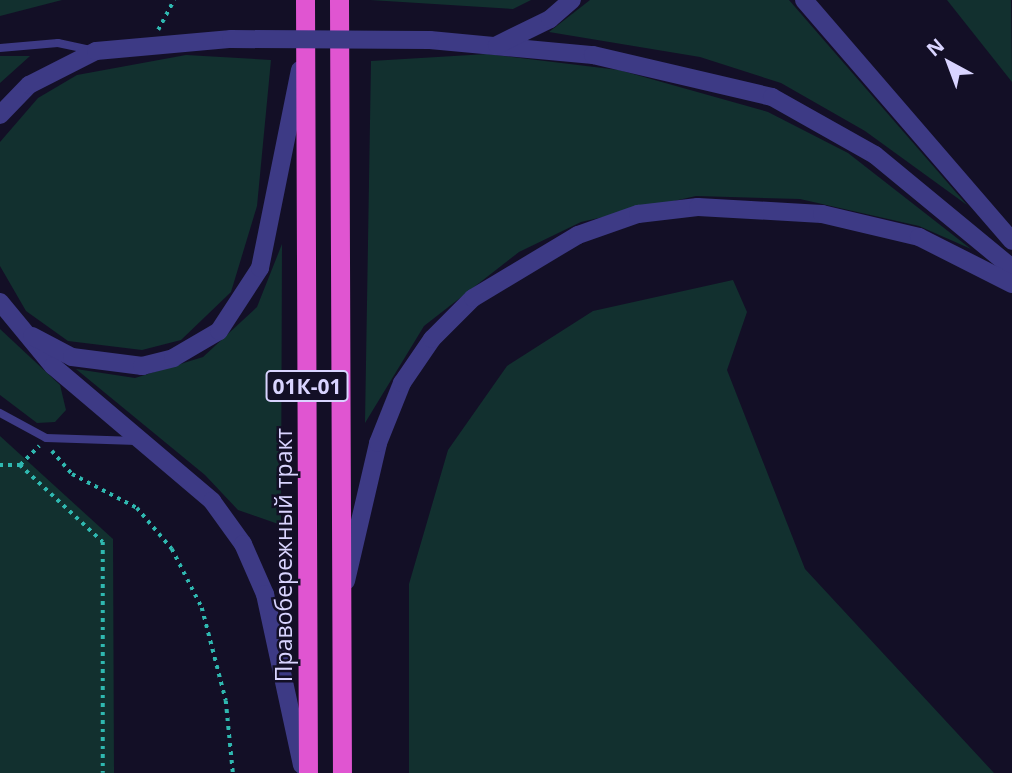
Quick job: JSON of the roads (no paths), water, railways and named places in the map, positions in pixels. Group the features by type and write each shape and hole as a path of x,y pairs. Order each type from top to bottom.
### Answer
{"highway":[{"name":"Правобережный тракт","path":"305,0 306,773"},
{"name":"01К-01","path":"339,0 342,773"}],"street":[{"path":"339,36 345,0"},
{"path":"495,46 550,19 572,0"},
{"path":"804,0 1012,241"},
{"path":"19,329 72,357 142,366 183,354 219,331 260,268 305,37"},
{"path":"0,115 29,85 96,51 150,44 232,40 430,40 593,55 772,97 875,155 1012,268"},
{"path":"342,601 378,443 402,383 432,339 473,298 578,235 638,214 698,207 822,214 919,237 1012,284"},
{"path":"0,302 19,329 212,501 243,544 265,594 306,773"}],"lane":[{"path":"0,48 58,43 96,51"},
{"path":"0,412 46,438 143,441"}]}
